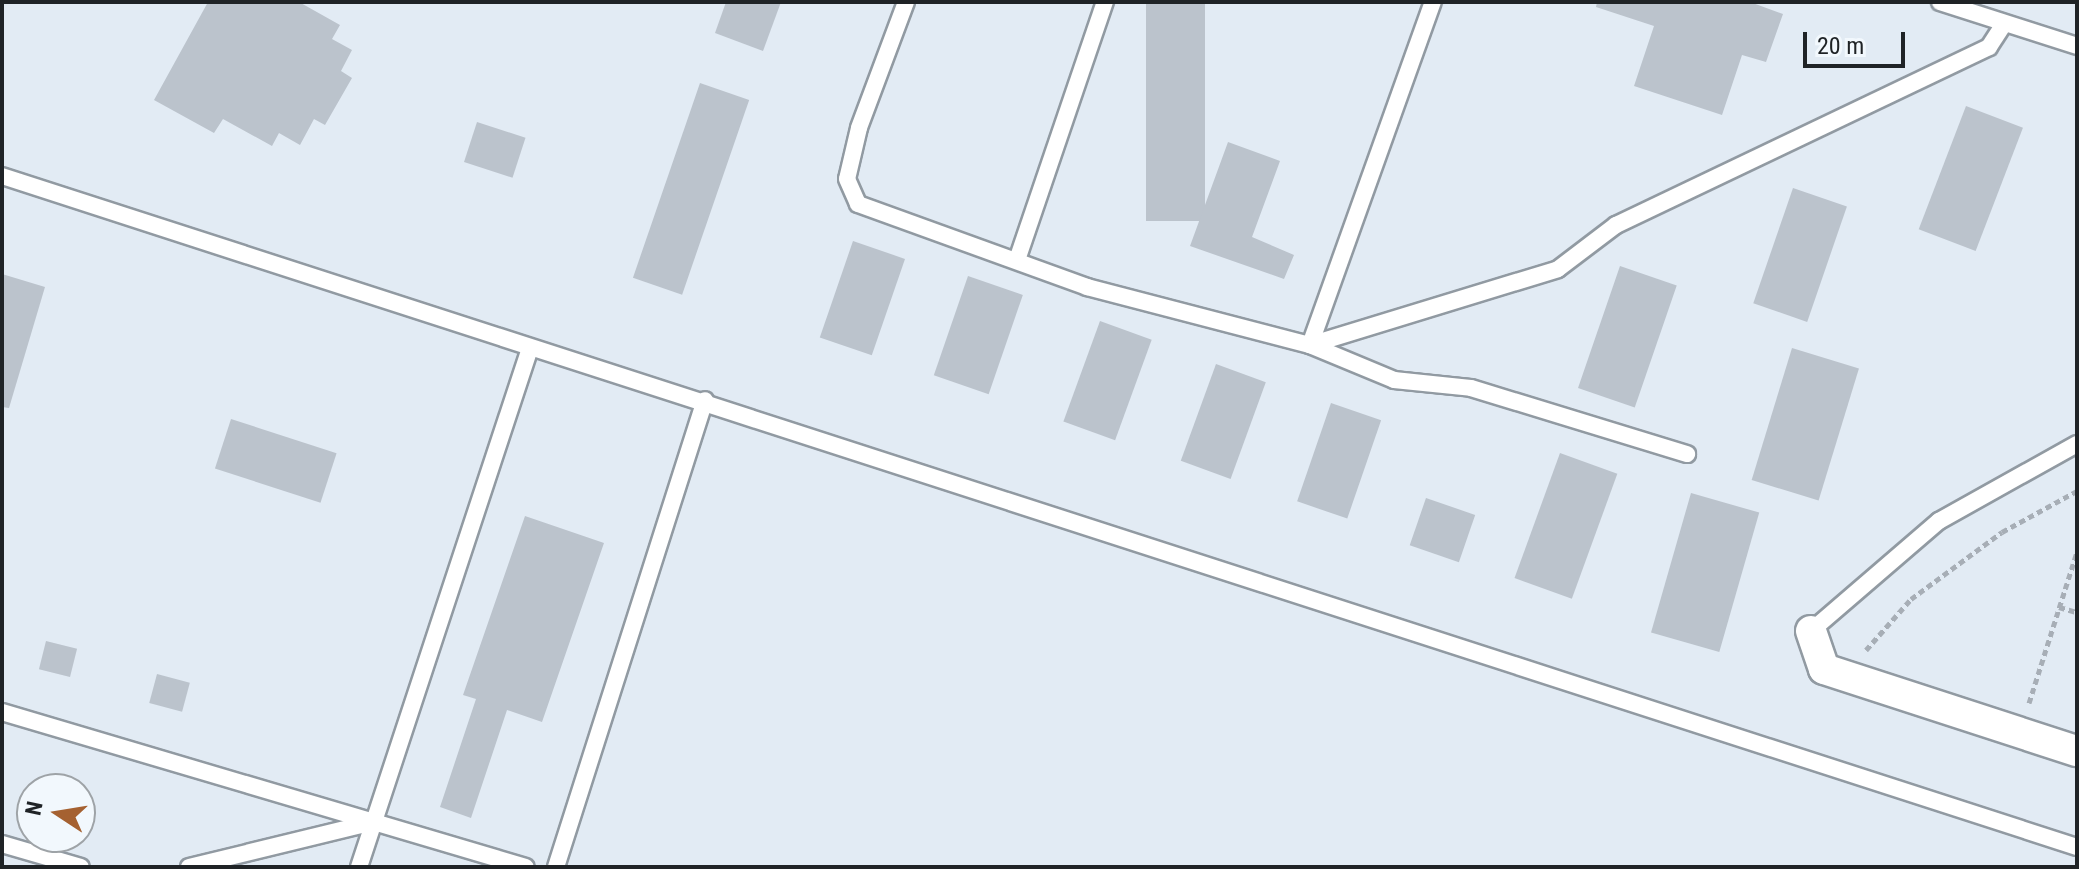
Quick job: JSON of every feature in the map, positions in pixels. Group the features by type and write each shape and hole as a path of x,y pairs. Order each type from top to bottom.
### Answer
{"street":[{"path":"1811,631 1824,669 2077,751"}],"lane":[{"path":"906,2 859,128 847,179 858,204 1087,287 1310,345 1394,380 1471,388 1687,454"},
{"path":"1017,260 1105,2"},
{"path":"1310,345 1433,2"},
{"path":"1940,2 2077,46"},
{"path":"1310,345 1558,269 1616,225 1989,47 2004,24"},
{"path":"2,176 530,348 705,400 2077,847"},
{"path":"359,867 530,348"},
{"path":"556,867 705,400"},
{"path":"1811,631 1939,521 2077,444"},
{"path":"2,712 526,867"},
{"path":"189,867 374,822"},
{"path":"2,844 81,867"}],"path":[{"path":"1843,675 1911,599 2002,532 2077,491"},
{"path":"2020,732 2077,552"},
{"path":"2059,607 2077,612"}],"building":[{"path":"208,2 299,2 340,25 332,39 352,50 341,71 352,78 325,125 314,119 300,145 279,133 272,146 223,119 214,133 154,100"},
{"path":"726,2 781,2 763,51 715,33"},
{"path":"1146,2 1205,2 1205,221 1146,221"},
{"path":"1597,2 1750,2 1783,14 1766,62 1742,55 1722,115 1634,86 1654,26 1596,7"},
{"path":"700,83 749,100 682,295 633,278"},
{"path":"1966,106 2023,128 1976,251 1919,229"},
{"path":"477,122 526,138 513,178 464,162"},
{"path":"1228,142 1280,161 1252,237 1294,255 1284,279 1190,246"},
{"path":"1793,188 1847,207 1807,322 1753,303"},
{"path":"853,241 905,259 872,355 820,337"},
{"path":"1620,266 1677,286 1635,408 1578,388"},
{"path":"2,274 45,287 9,408 2,407"},
{"path":"968,276 1023,295 989,394 934,375"},
{"path":"1100,321 1152,340 1115,440 1063,422"},
{"path":"1792,348 1859,368 1819,500 1752,480"},
{"path":"1216,364 1266,382 1231,479 1181,461"},
{"path":"1331,403 1381,420 1347,519 1297,501"},
{"path":"231,419 337,453 320,503 215,468"},
{"path":"1560,453 1617,474 1572,599 1515,578"},
{"path":"1691,493 1759,513 1719,652 1651,632"},
{"path":"1426,498 1475,515 1459,562 1410,545"},
{"path":"525,516 604,543 542,722 507,710 471,818 440,807 476,699 463,695"},
{"path":"46,641 77,649 70,677 39,669"},
{"path":"157,674 190,683 182,712 149,703"}]}
